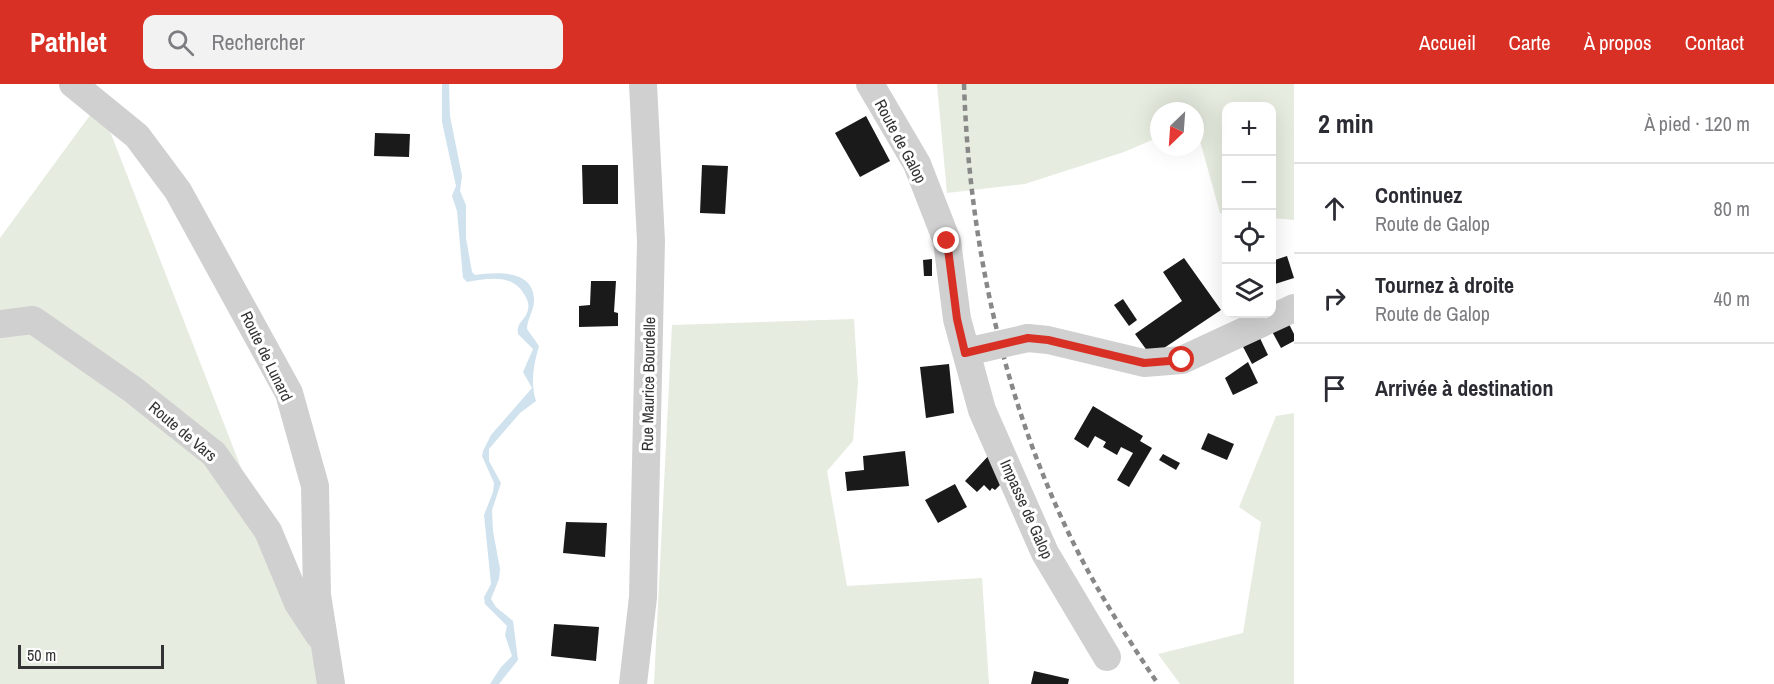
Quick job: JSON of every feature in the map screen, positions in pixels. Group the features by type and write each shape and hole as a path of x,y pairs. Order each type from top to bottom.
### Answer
{"street":[{"name":"Route de Lunard","path":"73,84 137,136 178,191 289,393 315,486 317,595 322,641 331,684"},
{"name":"Rue Maurice Bourdelle","path":"633,684 643,597 651,241 644,84"},
{"name":"Route de Galop","path":"870,84 917,164 947,241 957,319 970,351"},
{"path":"970,351 1028,338 1048,340 1144,363 1182,360 1294,308"},
{"name":"Route de Vars","path":"0,324 33,320 132,389 214,454 268,531 298,603 322,641"},
{"name":"Impasse de Galop","path":"970,351 982,410 1045,553 1107,657"}],"shaded area":[{"path":"937,84 1294,84 1294,220 1276,218 1276,102 1222,102 1222,213 1220,213 1204,155 1204,102 1150,102 1150,141 1124,152 1025,184 947,193"},
{"path":"99,103 324,684 0,684 0,238"},
{"path":"854,319 858,383 853,441 827,471 847,586 982,578 989,684 654,684 672,325"},
{"path":"1294,413 1294,684 1180,684 1158,654 1243,633 1261,522 1239,507 1276,416"}],"water":[{"path":"442,84 449,84 450,116 462,176 460,191 466,205 466,238 472,272 475,275 494,273 513,275 528,283 533,291 534,302 527,329 539,346 533,373 536,401 520,413 489,449 489,461 501,483 492,510 493,531 500,569 499,579 491,599 496,607 513,621 518,660 499,684 490,684 501,667 512,656 505,635 507,626 485,604 484,597 491,584 484,515 494,483 482,456 491,435 532,388 523,372 533,349 518,334 518,327 527,313 528,305 519,287 506,280 467,282 463,278 457,211 452,196 456,186 442,122"}],"building":[{"path":"866,116 890,161 860,177 835,133"},
{"path":"375,133 410,134 409,157 374,156"},
{"path":"582,165 618,165 618,204 583,204"},
{"path":"702,165 728,166 725,214 700,213"},
{"path":"1287,256 1294,278 1276,284 1276,260"},
{"path":"1184,258 1221,310 1158,352 1148,352 1135,334 1182,301 1163,272"},
{"path":"932,259 932,276 924,276 923,260"},
{"path":"591,281 616,281 614,312 618,313 618,326 579,327 579,306 590,305"},
{"path":"1123,299 1137,320 1129,326 1114,305"},
{"path":"1286,318 1294,334 1294,341 1281,348 1269,326"},
{"path":"1257,332 1268,355 1252,364 1240,341"},
{"path":"1248,362 1258,383 1233,395 1225,378"},
{"path":"949,364 954,413 926,418 920,367"},
{"path":"1093,406 1143,436 1140,441 1152,448 1129,487 1117,480 1133,453 1121,447 1117,455 1103,447 1106,442 1095,436 1088,448 1074,439"},
{"path":"1208,433 1234,444 1227,460 1201,449"},
{"path":"905,451 909,486 847,491 845,472 864,470 863,456"},
{"path":"992,452 1002,483 995,490 992,488 990,491 984,485 977,492 965,481"},
{"path":"1163,454 1180,463 1176,470 1159,460"},
{"path":"955,484 967,507 938,523 925,500"},
{"path":"566,522 607,523 605,557 563,553"},
{"path":"554,624 599,627 596,661 551,656"},
{"path":"1034,671 1069,679 1068,684 1031,684"}],"railway":[{"path":"964,84 967,142 982,258 993,315 1025,428 1070,536 1111,612 1158,684"}],"route":[{"path":"947,241 957,319 965,353 1028,338 1048,340 1144,363 1182,360"}]}
